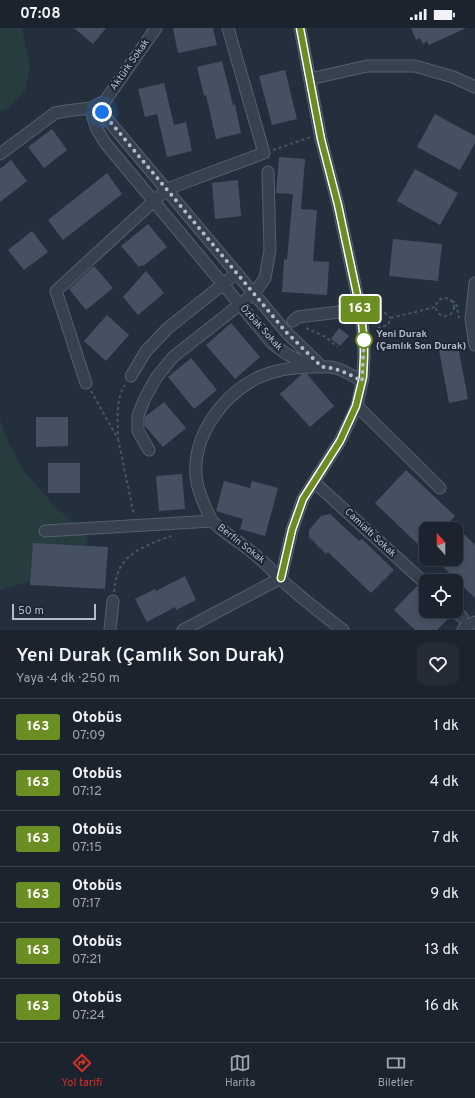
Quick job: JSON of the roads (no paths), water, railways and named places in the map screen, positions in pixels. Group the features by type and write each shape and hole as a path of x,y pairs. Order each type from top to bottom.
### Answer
{"street":[{"name":"Aktürk Sokak","path":"0,154 55,113 92,108 105,101 156,28"},
{"path":"86,383 56,291 167,190 264,153 228,28"},
{"path":"183,630 281,578 284,559 297,512 303,499 340,441 356,406 362,381 364,343 361,313 338,205 321,139 300,28"},
{"path":"310,79 367,66 415,66 453,77 475,88"},
{"name":"Özbak Sokak","path":"92,108 102,112 286,332 322,367 293,359 272,343 106,144 96,129 92,117 92,108"},
{"path":"149,450 138,431 138,416 144,400 156,378 173,357 240,304 253,292 264,278 270,250 268,172"},
{"path":"131,376 146,351 168,328 237,273"},
{"path":"475,283 470,318 475,345"},
{"path":"293,321 298,317 347,311"},
{"path":"45,531 212,521 204,504 196,477 197,461 205,430 223,405 239,390 258,378 278,370 303,367 334,368 344,371 362,381"},
{"path":"356,406 440,488"},
{"name":"Camialtı Sokak","path":"314,482 419,578"},
{"name":"Berfin Sokak","path":"212,521 252,552 293,590 343,630"},
{"path":"110,630 113,601"},
{"path":"463,630 466,626 475,622"}],"place":[{"name":"Yeni Durak (Çamlık Son Durak)","path":"364,340"}]}
